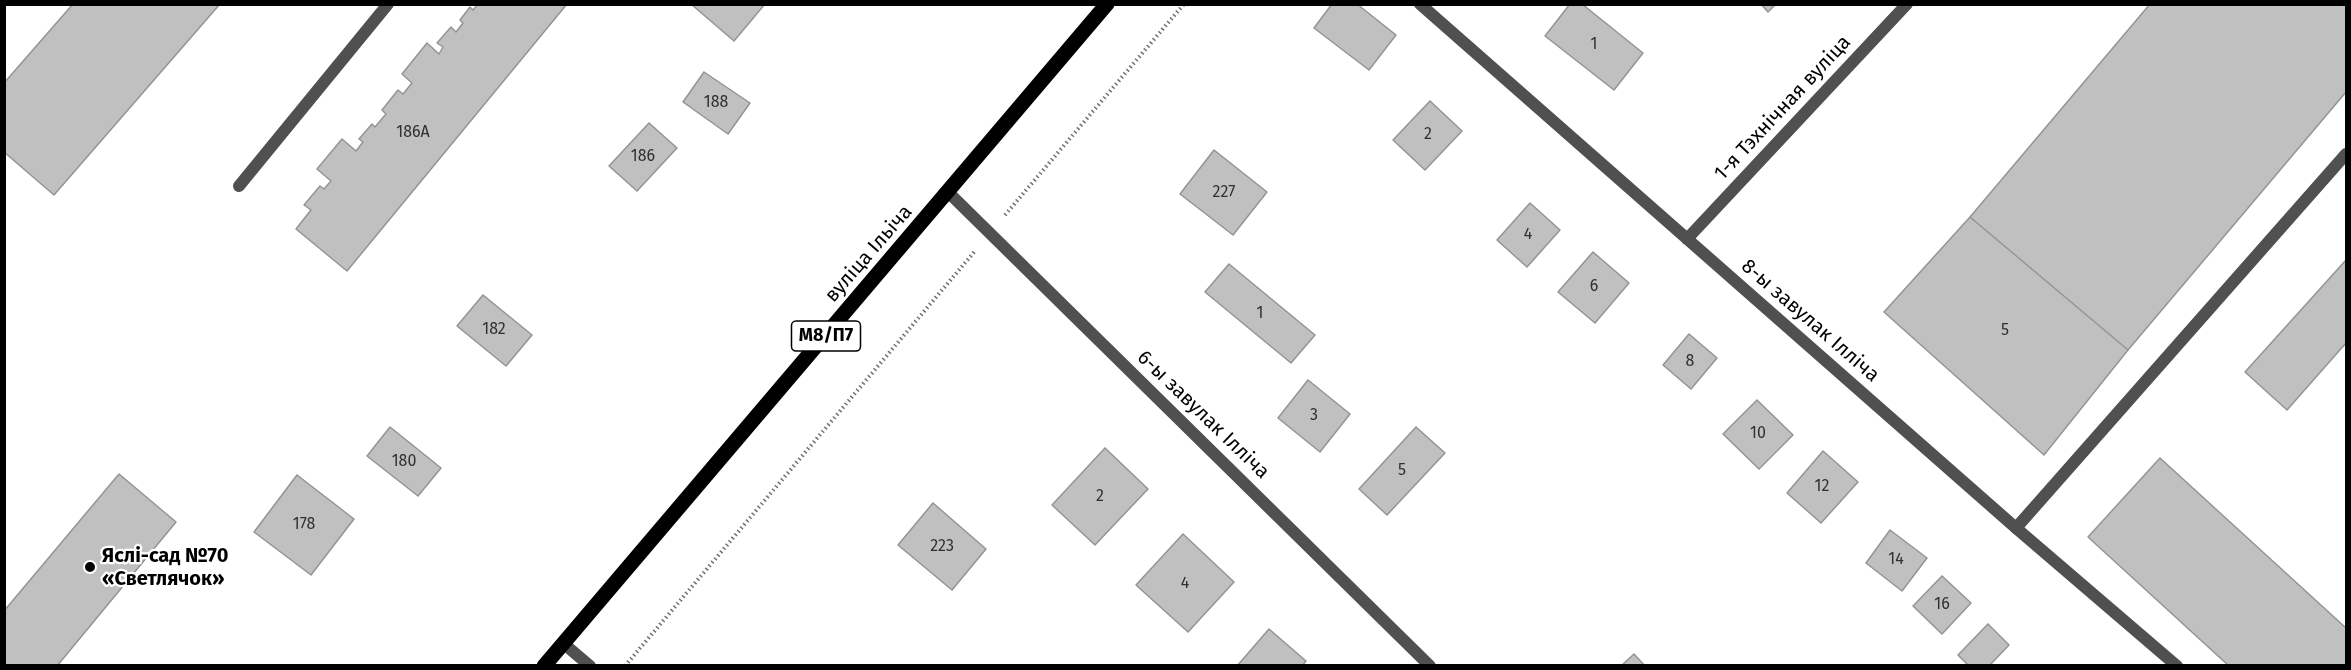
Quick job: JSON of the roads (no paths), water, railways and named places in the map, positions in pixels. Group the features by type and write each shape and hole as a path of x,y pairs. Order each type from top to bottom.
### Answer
{"main road":[{"name":"вуліца Ільіча","path":"544,666 949,193 1107,4"}],"street":[{"path":"239,186 388,4"},
{"name":"8-ы завулак Ілліча","path":"1420,4 2016,528 2177,666"},
{"name":"1-я Тэхнічная вуліца","path":"1687,239 1907,4"},
{"path":"2016,528 2346,154"},
{"name":"6-ы завулак Ілліча","path":"949,193 1430,666"},
{"path":"563,642 590,666"}],"place":[{"name":"Яслі-сад №70 «Светлячок»","path":"90,567"}]}
